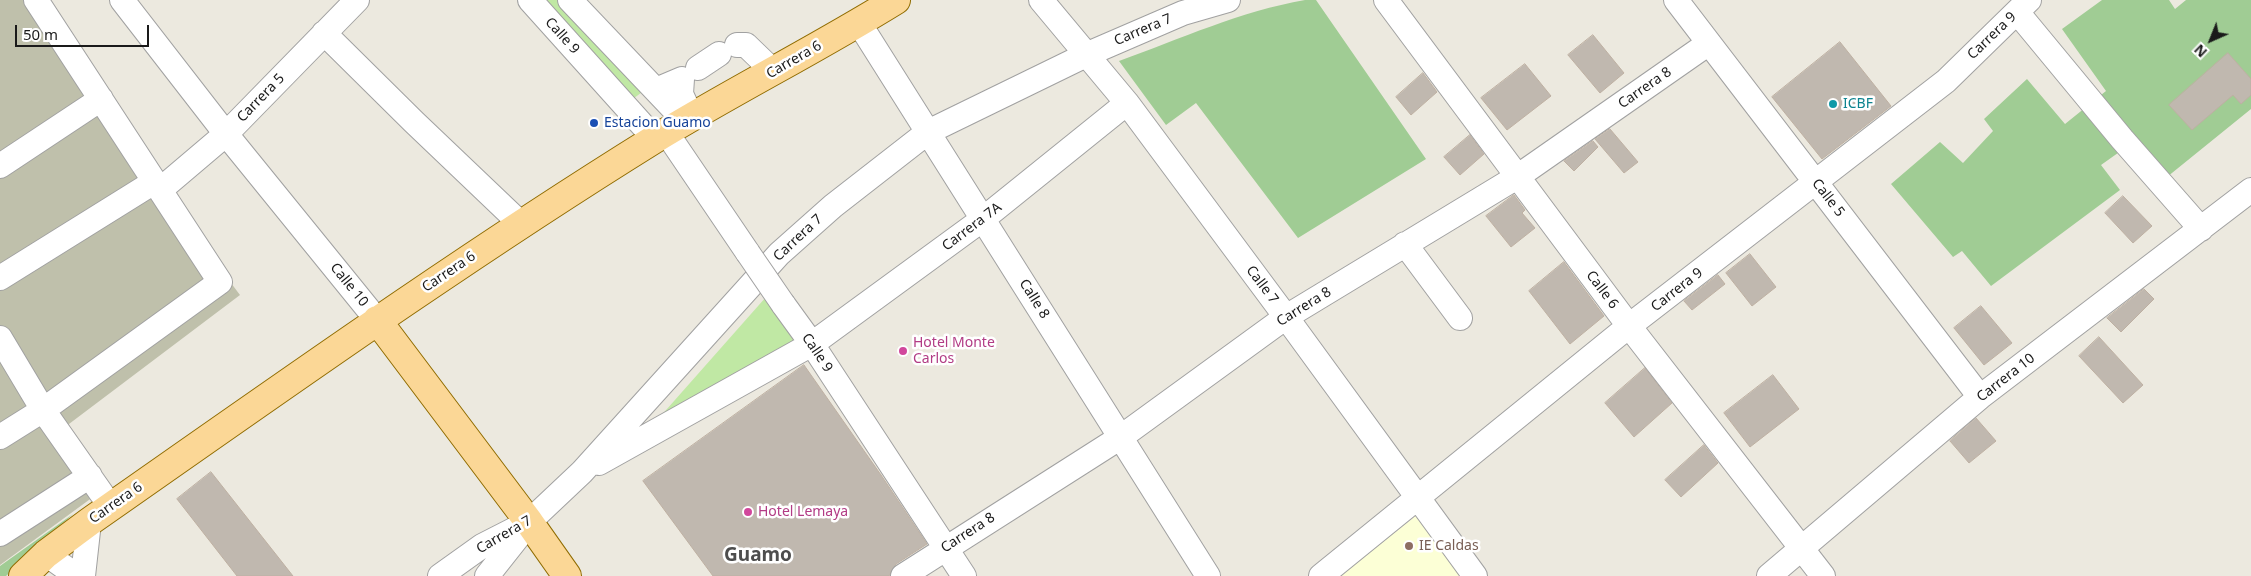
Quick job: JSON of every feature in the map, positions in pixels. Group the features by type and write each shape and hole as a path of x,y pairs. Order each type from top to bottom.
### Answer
{"main road":[{"name":"Carrera 6","path":"22,576 46,554 89,522 377,320 521,224 675,128 896,0"},
{"name":"Calle 10","path":"377,320 529,522 559,573"}],"street":[{"path":"0,437 43,410 220,282 36,0"},
{"name":"Calle 10","path":"122,0 226,134 377,320"},
{"name":"Carrera 5","path":"0,278 157,186 226,134 356,0"},
{"name":"Calle 9","path":"530,0 675,128"},
{"name":"Calle 9","path":"570,0 656,90 675,128 748,253 812,344 964,576"},
{"name":"Calle 7","path":"1041,0 1127,103 1475,576"},
{"name":"Carrera 7","path":"440,576 482,546 529,522 582,472 779,254 833,206 928,132 1088,54 1183,14 1228,0"},
{"name":"Calle 6","path":"1386,0 1516,177 1801,550 1823,576"},
{"name":"Calle 5","path":"1676,0 1980,397"},
{"path":"2023,6 2122,140 2201,229"},
{"name":"Carrera 9","path":"1321,576 1630,326 1946,81 2023,6"},
{"name":"Calle 8","path":"859,23 1208,576"},
{"path":"324,33 521,224"},
{"name":"Carrera 8","path":"903,576 1120,436 1286,317 1516,177 1709,43"},
{"path":"698,68 728,49 746,45 774,72"},
{"path":"0,166 101,99"},
{"name":"Carrera 7A","path":"582,472 812,344 983,219 1127,103"},
{"name":"Carrera 10","path":"1769,576 1980,397 2251,190"},
{"path":"1405,244 1460,318"},
{"path":"0,338 43,410 111,507"},
{"path":"0,534 90,476"},
{"path":"83,576 89,522"},
{"path":"487,576 529,522"},
{"path":"46,554 77,576"}],"shaded area":[{"path":"0,0 44,0 167,198 240,295 65,427 93,497 0,565"},
{"path":"1305,0 1316,0 1426,159 1298,238 1196,103 1166,125 1119,61 1234,18"},
{"path":"2102,0 2169,0 2175,9 2186,0 2251,0 2251,109 2167,177 2132,143 2101,165 2120,190 1991,286 1962,251 1953,257 1891,184 1940,142 1963,163 1993,131 1984,119 2027,79 2065,124 2106,91 2062,29"},
{"path":"73,514 6,576 0,576 0,566"},
{"name":"IE Caldas","path":"1417,515 1462,576 1340,576"}],"green space":[{"path":"537,0 562,0 645,90 630,101"},
{"path":"766,297 798,343 636,444"}],"building":[{"path":"1593,35 1624,73 1600,93 1568,55"},
{"name":"ICBF","path":"1840,42 1891,106 1822,159 1772,97"},
{"path":"2228,53 2251,79 2251,95 2241,104 2233,95 2192,130 2169,105"},
{"path":"1525,64 1551,96 1507,130 1481,98"},
{"path":"1423,73 1437,92 1411,115 1396,97"},
{"path":"1610,129 1638,162 1624,173 1595,139"},
{"path":"1470,135 1484,154 1460,175 1444,157"},
{"path":"1593,141 1598,147 1574,171 1564,161"},
{"path":"1514,195 1525,210 1522,213 1535,228 1511,247 1486,216"},
{"path":"2123,196 2152,226 2133,243 2105,213"},
{"path":"1750,254 1776,287 1752,306 1726,273"},
{"path":"1564,262 1604,316 1570,344 1529,291"},
{"path":"1718,275 1725,284 1692,310 1684,301"},
{"path":"2144,289 2154,299 2121,332 2107,318"},
{"path":"1981,306 2012,343 1984,365 1954,328"},
{"path":"2099,337 2143,385 2123,403 2079,356"},
{"path":"804,365 927,544 896,564 889,576 713,576 643,481"},
{"path":"1645,368 1672,403 1634,437 1605,403"},
{"path":"1773,375 1799,409 1750,447 1724,413"},
{"path":"1976,418 1996,441 1969,463 1950,441"},
{"path":"1704,445 1718,463 1681,497 1665,480"},
{"path":"211,472 293,576 237,576 177,499"}],"place":[{"name":"ICBF","path":"1833,104"},
{"name":"Estacion Guamo","path":"594,123"},
{"name":"Hotel Monte Carlos","path":"903,351"},
{"name":"Hotel Lemaya","path":"748,512"},
{"name":"IE Caldas","path":"1409,546"}],"district":[{"name":"Guamo","path":"758,556"}]}
